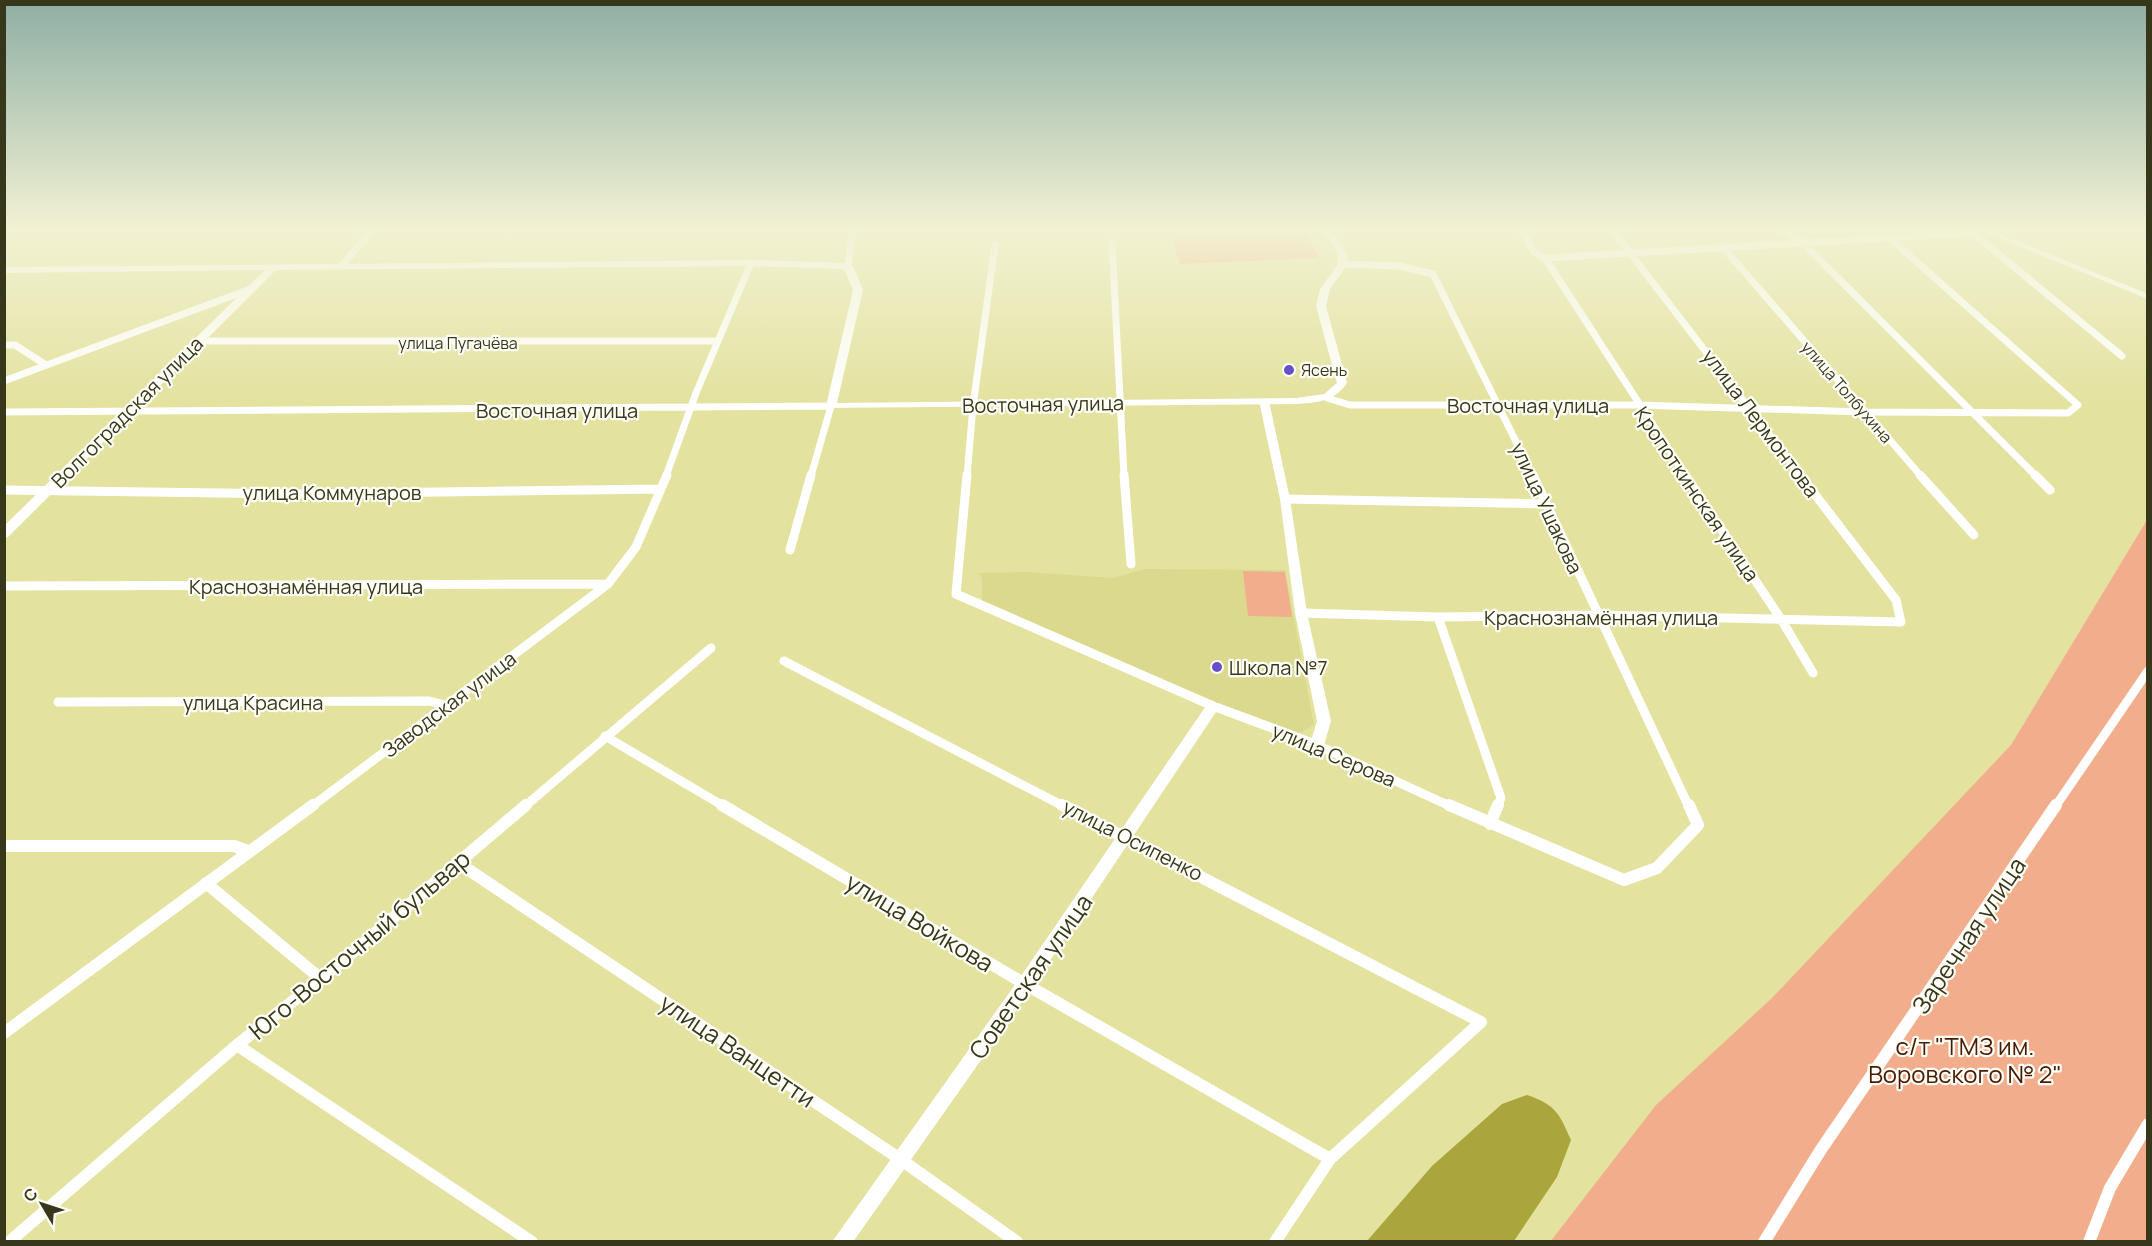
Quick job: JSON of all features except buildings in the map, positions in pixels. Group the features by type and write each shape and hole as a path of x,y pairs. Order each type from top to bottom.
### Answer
{"main road":[{"path":"831,406 858,290 856,286"},
{"path":"1327,286 1321,306 1342,383 1337,393 1327,398"},
{"name":"Волгоградская улица","path":"4,534 253,288"},
{"name":"Восточная улица","path":"831,406 974,406 1327,398"}],"street":[{"name":"Заводская улица","path":"4,1033 248,851 448,706 608,584 626,566 660,489 689,410 741,286"},
{"path":"974,406 990,286"},
{"path":"1114,286 1119,403 1131,564"},
{"name":"улица Ушакова","path":"1439,286 1547,504 1597,615 1698,825"},
{"name":"Кропоткинская улица","path":"1563,286 1638,405 1781,619 1813,673"},
{"name":"улица Лермонтова","path":"1656,286 1896,600 1901,622"},
{"name":"улица Толбухина","path":"1756,286 1863,412 1974,535"},
{"path":"1846,286 2050,490"},
{"name":"Восточная улица","path":"1327,398 1350,405 1638,405 1863,412 2068,413 2078,405 1944,286"},
{"path":"2041,286 2122,356"},
{"path":"2120,286 2148,297"},
{"path":"4,381 253,288"},
{"name":"улица Пугачёва","path":"198,341 462,343 718,341"},
{"path":"4,345 15,345 46,365"},
{"path":"1264,401 1285,499 1301,613 1324,721 1317,745"},
{"path":"790,549 831,406"},
{"name":"Восточная улица","path":"4,412 7,414 129,410 689,410 831,406"},
{"name":"улица Серова","path":"974,406 956,594 1213,706 1317,745 1490,824 1624,880 1657,868 1698,825"},
{"name":"улица Коммунаров","path":"4,490 300,494 660,489"},
{"path":"1285,499 1547,504"},
{"name":"Краснознамённая улица","path":"4,586 608,584"},
{"name":"Краснознамённая улица","path":"1301,613 1438,616 1597,615 1901,622"},
{"path":"1438,616 1501,798 1490,824"},
{"name":"Юго-Восточный бульвар","path":"9,1242 237,1045 321,979 711,648"},
{"name":"улица Осипенко","path":"784,661 1126,836 1481,1022 1330,1159"},
{"name":"Заречная улица","path":"1764,1242 1820,1150 2148,671"},
{"name":"улица Красина","path":"58,702 429,701 448,706"},
{"name":"Советская улица","path":"840,1242 1025,984 1213,706"},
{"name":"улица Войкова","path":"606,736 1025,984 1330,1159"},
{"path":"4,846 234,846 248,851"},
{"name":"улица Ванцетти","path":"457,862 900,1159 1017,1242"},
{"path":"206,883 321,979"},
{"path":"237,1045 532,1242"},
{"path":"2089,1242 2110,1188 2148,1124"},
{"path":"1275,1242 1330,1159"}],"shaded area":[{"name":"Школа №7","path":"1145,569 1285,570 1314,725 1299,733 1207,699 982,603 982,579 979,573 1025,572 1113,578"},
{"path":"1527,1095 1544,1102 1555,1111 1571,1140 1557,1177 1514,1241 1367,1241 1432,1166 1502,1104"}],"green space":[{"name":"с/т \"ТМЗ им. Воровского № 2\"","path":"2147,520 2147,1241 1550,1242 1656,1105 1772,998 2011,745"},
{"path":"1243,571 1285,572 1292,617 1248,616"}],"place":[{"name":"Ясень","path":"1289,370"},
{"name":"Школа №7","path":"1217,667"}]}
